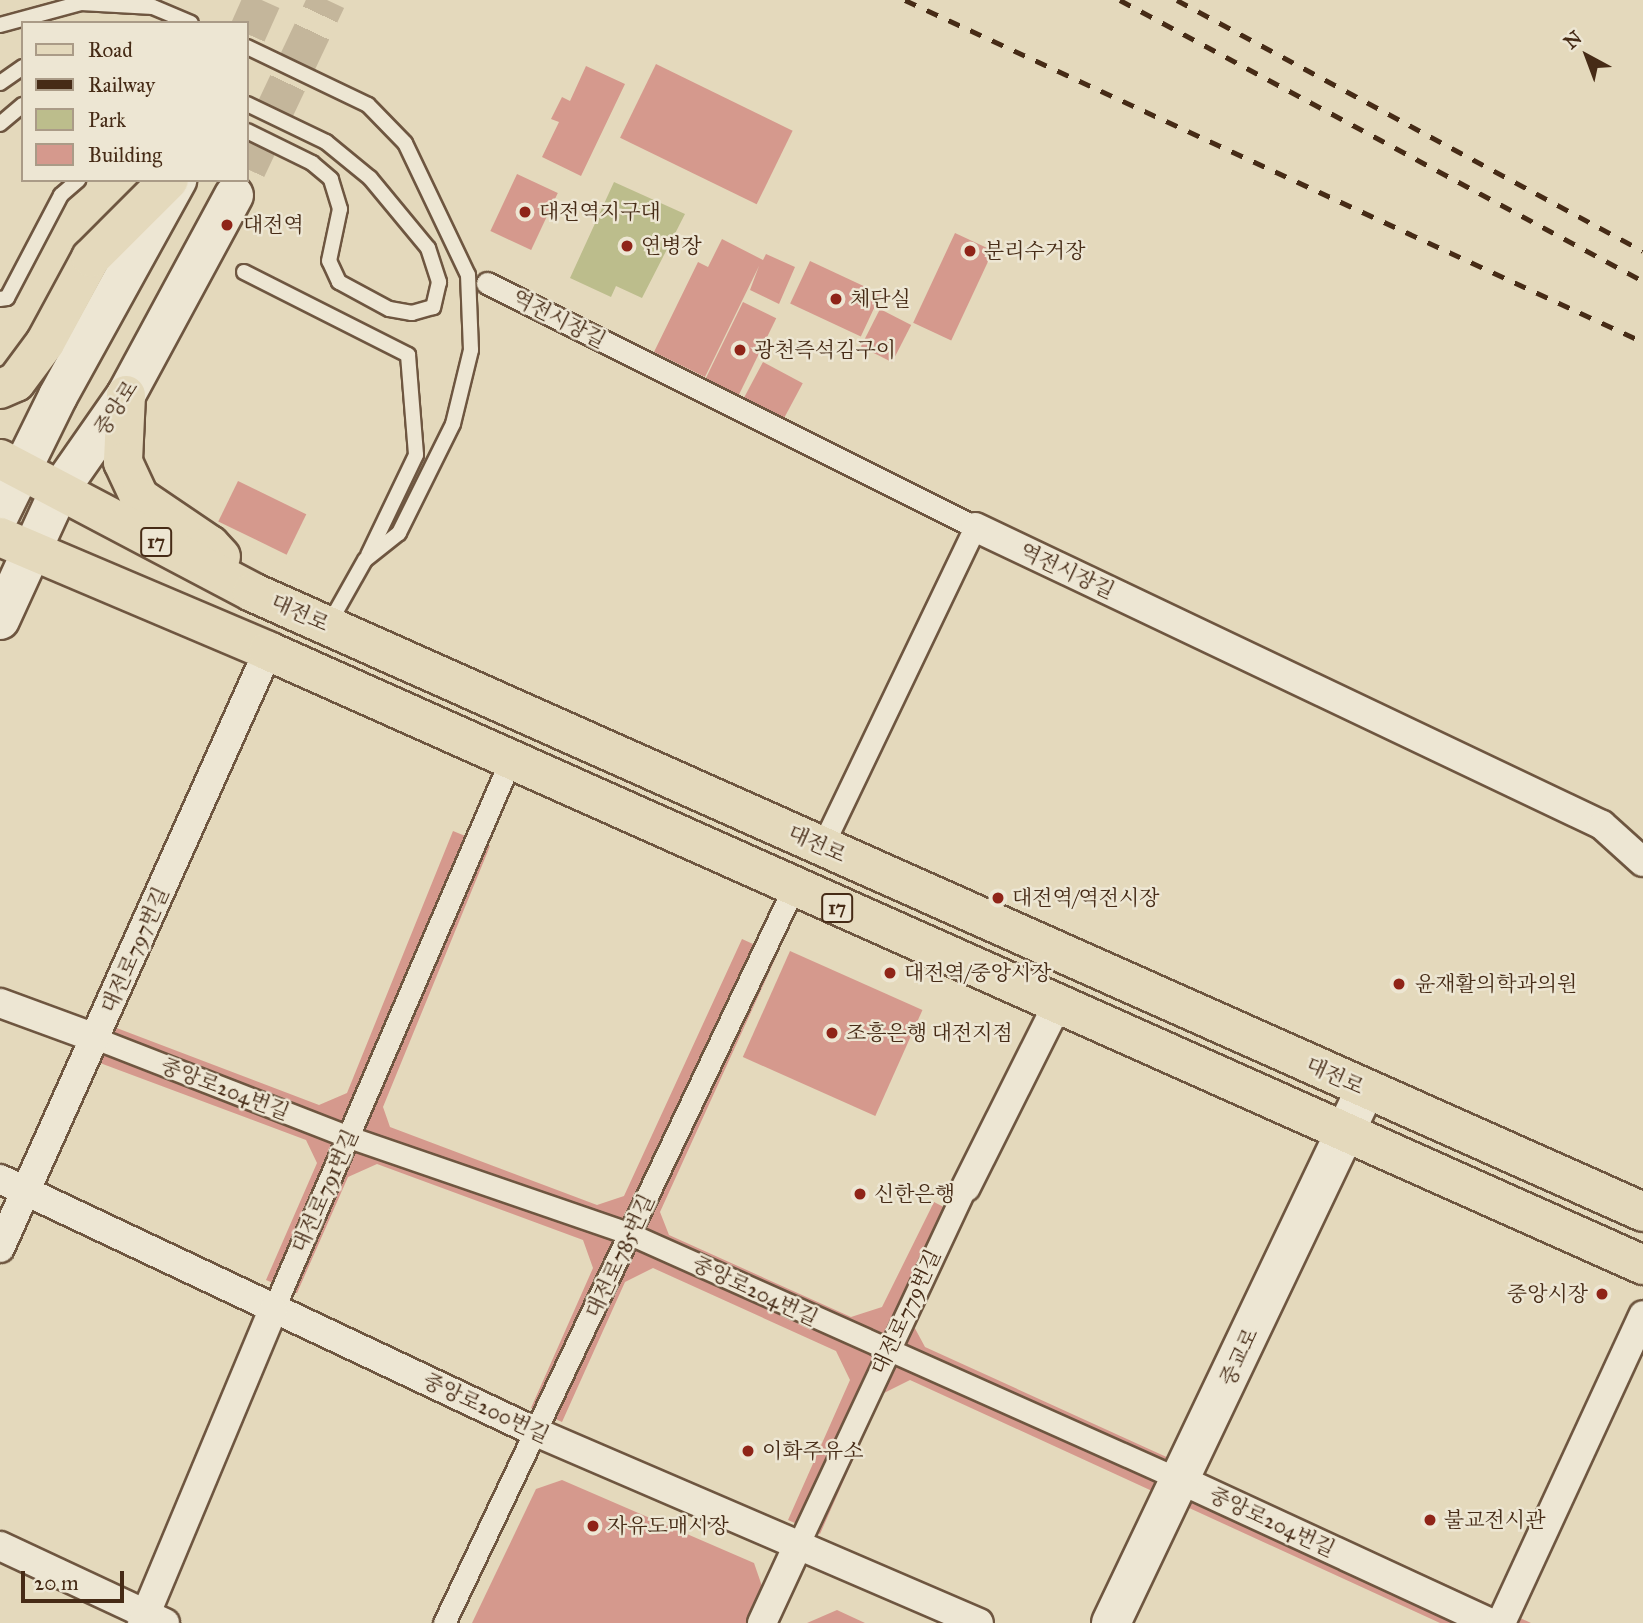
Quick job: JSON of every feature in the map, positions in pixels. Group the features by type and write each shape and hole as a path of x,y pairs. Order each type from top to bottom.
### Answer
{"main road":[{"path":"0,389 16,382 45,344 91,258 167,182"},
{"path":"0,514 11,465 58,396 176,182"},
{"name":"중앙로","path":"0,620 15,545 59,491 126,395 234,195"},
{"path":"126,395 123,462 139,497 210,545 252,592"},
{"name":"대전로","path":"11,465 252,592 1643,1212"},
{"name":"17","path":"15,545 268,651 793,889 1643,1265"},
{"name":"중교로","path":"1111,1623 1365,1090"}],"street":[{"name":"역전시장길","path":"487,283 975,527 1602,825 1643,862"},
{"path":"822,847 975,527"},
{"name":"대전로797번길","path":"0,1248 12,1185 95,1038 268,651"},
{"name":"대전로791번길","path":"151,1620 273,1310 511,759"},
{"name":"대전로785번길","path":"444,1623 537,1433 793,889"},
{"name":"중앙로204번길","path":"0,1003 349,1137 630,1234 887,1352 1181,1480 1491,1623"},
{"name":"대전로779번길","path":"762,1623 887,1352 1057,1005"},
{"name":"중앙로200번길","path":"12,1185 537,1433 799,1543 978,1623"},
{"path":"1501,1623 1643,1315"},
{"path":"0,1546 151,1620"}],"lane":[{"path":"0,25 81,3 153,7 186,21"},
{"path":"248,47 368,105 405,144 468,275 471,350 453,424 399,533 365,559"},
{"path":"0,83 21,68"},
{"path":"248,104 327,142 370,178 428,248 439,282 433,307 412,313 389,309 339,282 328,261 340,209 331,179 312,163 248,131"},
{"path":"0,124 21,107"},
{"path":"0,299 7,298 61,195 76,182"},
{"path":"244,272 408,355 416,455 329,626"}],"green space":[{"name":"연병장","path":"614,182 685,214 642,298 616,286 611,297 570,278"}],"building":[{"path":"656,64 793,131 757,204 620,138"},
{"path":"586,66 625,84 581,176 542,157 559,122 551,119 562,97 570,101"},
{"name":"대전역지구대","path":"517,174 558,193 531,250 490,231"},
{"path":"955,233 993,251 951,340 913,323"},
{"path":"722,239 763,260 766,254 795,267 779,304 750,290 759,266 705,377 654,352 698,262 708,267"},
{"name":"체단실","path":"810,261 881,294 861,337 790,304"},
{"name":"광천즉석김구이","path":"743,302 776,318 737,398 704,382"},
{"path":"880,309 911,325 892,362 861,346"},
{"path":"763,362 803,383 781,425 741,403"},
{"path":"238,481 306,514 287,555 218,521"},
{"path":"453,831 490,846 383,1107 390,1127 597,1205 624,1196 742,939 777,955 660,1212 669,1235 851,1317 882,1307 934,1202 963,1217 911,1321 925,1347 1531,1623 1440,1623 910,1380 882,1394 820,1534 788,1520 850,1380 836,1351 653,1268 625,1282 562,1422 531,1408 593,1268 583,1240 377,1164 348,1177 297,1293 266,1280 317,1163 306,1140 100,1063 114,1027 319,1105 347,1093"},
{"name":"조흥은행 대전지점","path":"790,951 922,1010 875,1116 743,1057"},
{"name":"자유도매시장","path":"562,1480 754,1563 763,1589 747,1623 472,1623 536,1489"},
{"path":"837,1610 865,1623 807,1623"}],"tunnel":[{"path":"248,32 262,0"},
{"path":"248,167 327,0"}],"railway":[{"path":"905,0 1643,342"},
{"path":"1120,0 1643,281"},
{"path":"1177,0 1643,251"}],"place":[{"name":"대전역지구대","path":"525,212"},
{"name":"대전역","path":"227,225"},
{"name":"연병장","path":"627,246"},
{"name":"분리수거장","path":"970,251"},
{"name":"체단실","path":"836,299"},
{"name":"광천즉석김구이","path":"740,350"},
{"name":"대전역/역전시장","path":"998,898"},
{"name":"대전역/중앙시장","path":"890,973"},
{"name":"윤재활의학과의원","path":"1399,984"},
{"name":"조흥은행 대전지점","path":"832,1033"},
{"name":"신한은행","path":"860,1194"},
{"name":"중앙시장","path":"1602,1294"},
{"name":"이화주유소","path":"748,1451"},
{"name":"불교전시관","path":"1430,1520"},
{"name":"자유도매시장","path":"593,1526"}]}
